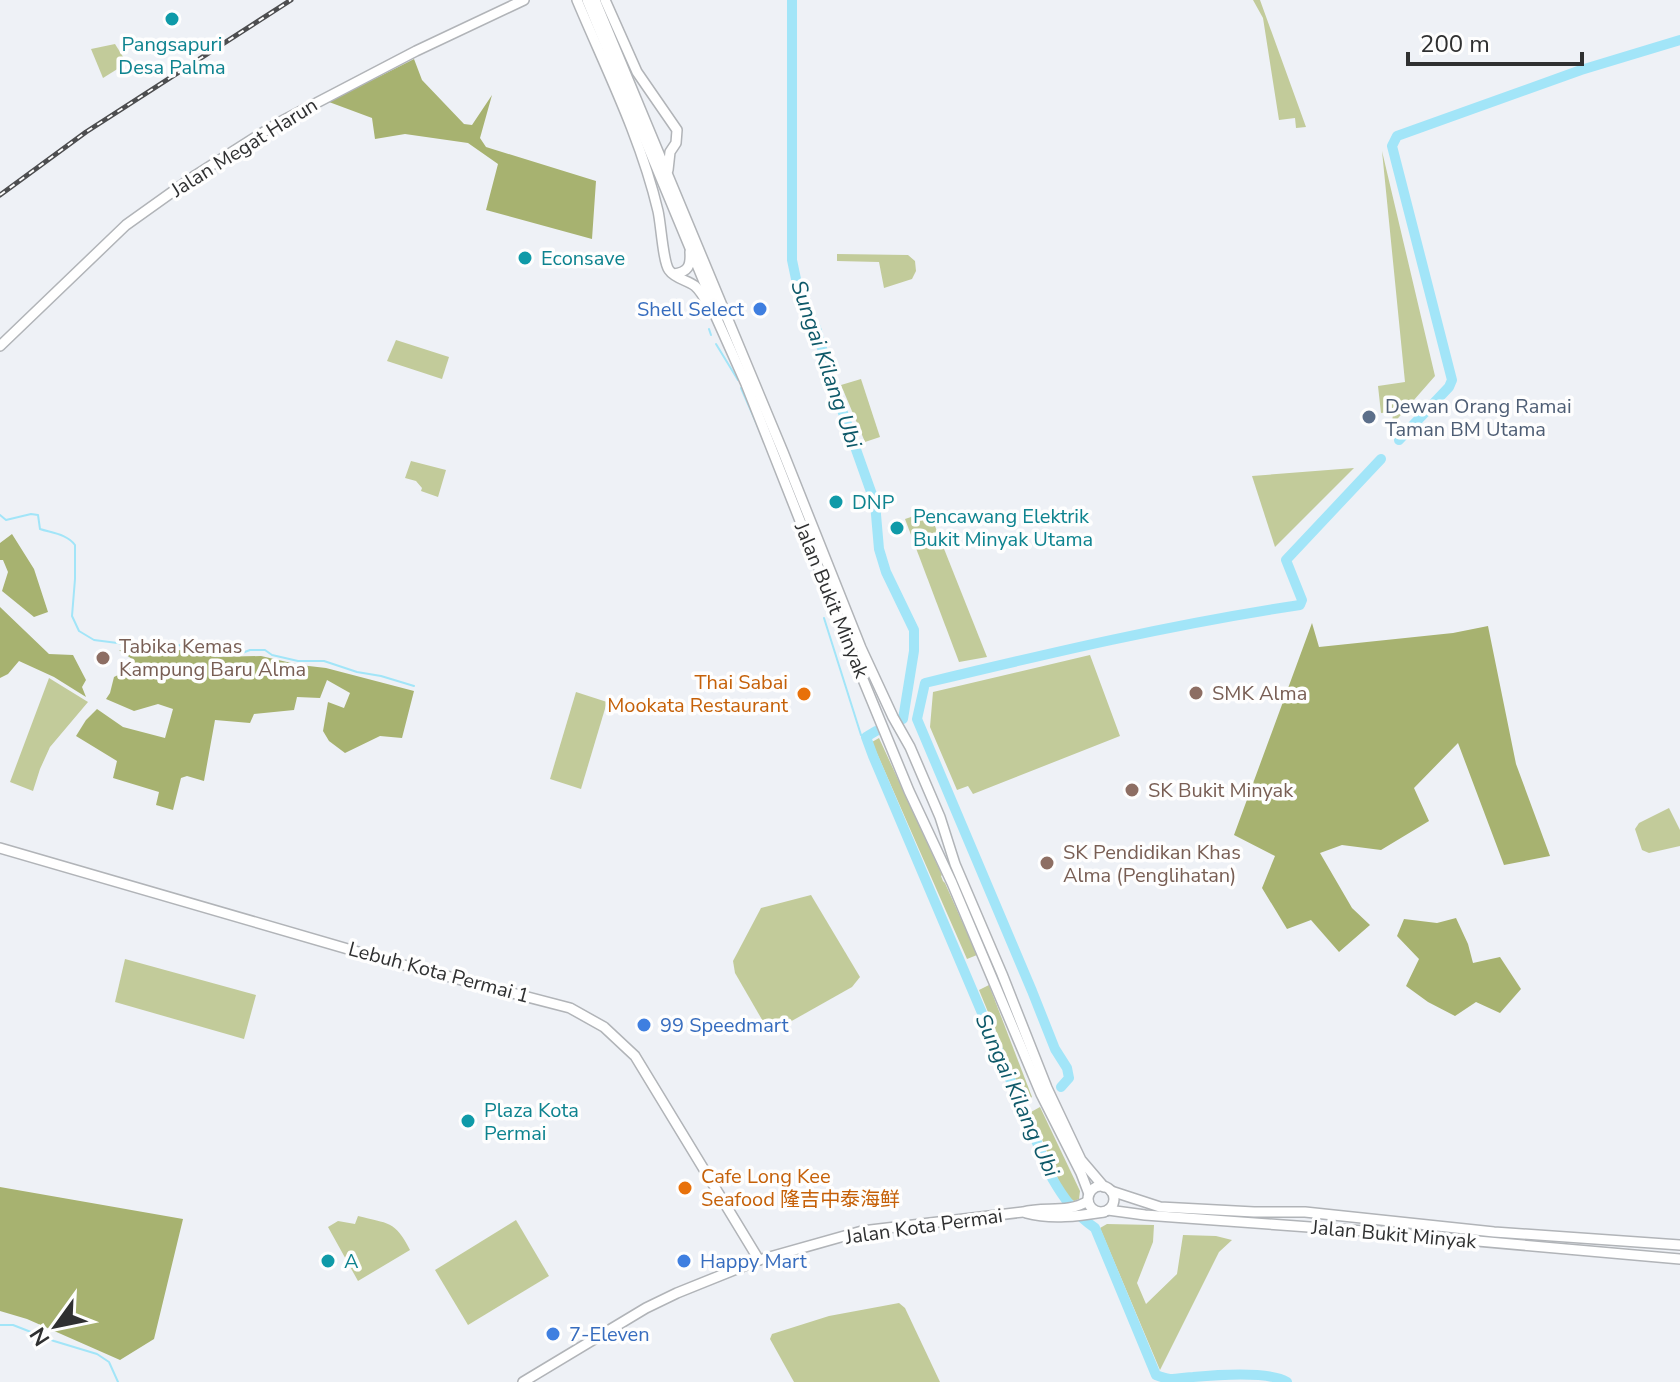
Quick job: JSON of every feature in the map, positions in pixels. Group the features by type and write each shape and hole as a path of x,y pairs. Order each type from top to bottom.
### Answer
{"main road":[{"name":"Jalan Megat Harun","path":"0,346 126,225 196,175 294,114 524,0"},
{"path":"577,0 640,149 660,219 667,265 674,274 698,289 716,317"},
{"name":"Jalan Bukit Minyak","path":"587,0 668,174 861,648 910,747 1047,1088 1081,1160 1107,1189 1160,1207 1305,1212 1494,1232 1680,1245"},
{"name":"Jalan Bukit Minyak","path":"595,0 716,317 746,384 881,721 958,896 1086,1204"},
{"path":"605,0 637,72 673,121 678,136 670,152 668,174"},
{"path":"642,120 665,142 678,136"},
{"path":"674,274 684,273 687,269 690,247"},
{"path":"881,721 899,749 902,746 893,717"},
{"path":"925,824 903,761 907,758 945,836"},
{"name":"Lebuh Kota Permai 1","path":"0,848 396,963 570,1008 604,1027 635,1056 759,1260"},
{"path":"1086,1204 1095,1188 1107,1189 1113,1202 1106,1211"},
{"name":"Jalan Kota Permai","path":"523,1382 646,1308 677,1293 759,1260 824,1240 871,1229 938,1223 1035,1208 1062,1214 1086,1204 1106,1211"},
{"name":"Jalan Bukit Minyak","path":"1106,1211 1680,1259"}],"green space":[{"path":"1253,0 1260,0 1306,127 1296,128 1295,118 1279,120 1263,18"},
{"path":"115,44 127,63 103,78 91,49"},
{"path":"414,59 422,80 464,124 472,125 492,95 480,138 486,147 596,181 592,239 486,210 498,164 468,143 405,134 375,139 372,118 329,102"},
{"path":"1382,151 1435,376 1392,425 1393,412 1381,413 1378,386 1405,382"},
{"path":"837,254 908,255 915,261 916,271 912,279 884,288 879,262 837,261"},
{"path":"396,340 449,357 442,379 387,361"},
{"path":"861,379 880,437 865,442 841,385"},
{"path":"411,461 446,470 438,497 421,491 416,481 405,478"},
{"path":"1354,468 1275,547 1252,476"},
{"path":"929,511 987,657 959,662 905,519"},
{"path":"12,534 34,569 48,612 34,617 2,591 8,572 3,560 0,560 0,543"},
{"path":"0,607 49,654 73,655 86,680 82,687 86,697 54,677 19,661 0,678"},
{"path":"1312,623 1319,647 1453,633 1488,626 1516,764 1550,856 1504,865 1458,743 1414,788 1429,821 1381,850 1342,845 1320,853 1352,908 1370,925 1339,952 1311,920 1287,929 1262,888 1275,856 1234,835"},
{"path":"119,650 147,653 182,650 215,657 261,656 326,668 414,691 402,738 380,736 345,753 329,741 323,731 328,702 344,708 350,693 327,680 320,698 297,697 294,710 254,714 250,723 215,720 204,781 187,776 181,778 173,810 156,805 159,792 113,778 117,761 76,736 97,709 123,727 165,738 173,709 158,704 134,711 106,699 114,677 126,671 132,659"},
{"path":"1090,655 1120,736 973,794 968,786 957,790 930,727 933,692"},
{"path":"49,678 88,702 50,747 33,791 10,782"},
{"path":"576,692 607,702 581,789 550,779"},
{"path":"879,738 977,955 967,959 872,742"},
{"path":"1669,808 1680,830 1680,846 1649,853 1642,850 1635,829 1639,823"},
{"path":"811,895 860,977 852,987 781,1027 768,1030 735,973 733,961 761,908"},
{"path":"1456,918 1473,963 1500,957 1521,989 1500,1013 1476,1002 1455,1016 1406,986 1419,959 1397,936 1404,919 1437,923"},
{"path":"125,959 256,995 244,1039 115,1002"},
{"path":"989,985 1032,1097 1025,1102 979,990"},
{"path":"1040,1107 1080,1191 1079,1199 1074,1201 1064,1194 1031,1112"},
{"path":"0,1187 183,1219 154,1339 120,1360 27,1319 0,1311"},
{"path":"358,1216 395,1228 410,1250 358,1281 328,1227 338,1221 355,1224"},
{"path":"516,1220 549,1276 468,1325 435,1270"},
{"path":"1107,1224 1154,1225 1153,1242 1137,1283 1146,1304 1177,1274 1183,1235 1232,1240 1219,1252 1160,1370 1100,1228"},
{"path":"899,1303 905,1308 940,1382 794,1382 770,1339 772,1334 829,1316"}],"waterway":[{"name":"Sungai Kilang Ubi","path":"792,0 792,260 800,298 816,328 875,503 879,549 886,572 914,630 914,651 903,719"},
{"path":"1399,440 1452,380 1392,146 1397,136 1581,70 1680,40"},
{"path":"709,329 711,335"},
{"path":"716,344 738,380"},
{"path":"741,388 762,436"},
{"path":"1061,1087 1069,1078 1067,1068 1055,1049 917,719 925,683 1158,630 1300,605 1302,600 1286,560 1381,459"},
{"path":"0,515 6,520 38,515 40,529 72,541 75,545 72,616 79,631 94,640 145,649 182,645 213,653 265,650 272,655 298,661 324,661 414,686"},
{"path":"824,618 861,735 866,737"},
{"name":"Sungai Kilang Ubi","path":"876,731 866,737 873,756 1052,1178 1071,1206 1095,1228 1156,1375 1174,1379 1255,1375 1287,1382"},
{"path":"0,1325 13,1325 97,1354 109,1362 118,1382"}],"railway":[{"path":"0,195 86,132 291,0"}],"place":[{"name":"Pangsapuri Desa Palma","path":"172,19"},
{"name":"Econsave","path":"525,258"},
{"name":"Shell Select","path":"760,309"},
{"name":"Dewan Orang Ramai Taman BM Utama","path":"1369,417"},
{"name":"DNP","path":"836,502"},
{"name":"Pencawang Elektrik Bukit Minyak Utama","path":"897,528"},
{"name":"Tabika Kemas Kampung Baru Alma","path":"103,658"},
{"name":"SMK Alma","path":"1196,693"},
{"name":"Thai Sabai Mookata Restaurant","path":"804,694"},
{"name":"SK Bukit Minyak","path":"1132,790"},
{"name":"SK Pendidikan Khas Alma (Penglihatan)","path":"1047,863"},
{"name":"99 Speedmart","path":"644,1025"},
{"name":"Plaza Kota Permai","path":"468,1121"},
{"name":"Cafe Long Kee Seafood 隆吉中泰海鲜","path":"685,1188"},
{"name":"A","path":"328,1261"},
{"name":"Happy Mart","path":"684,1261"},
{"name":"7-Eleven","path":"553,1334"}]}
